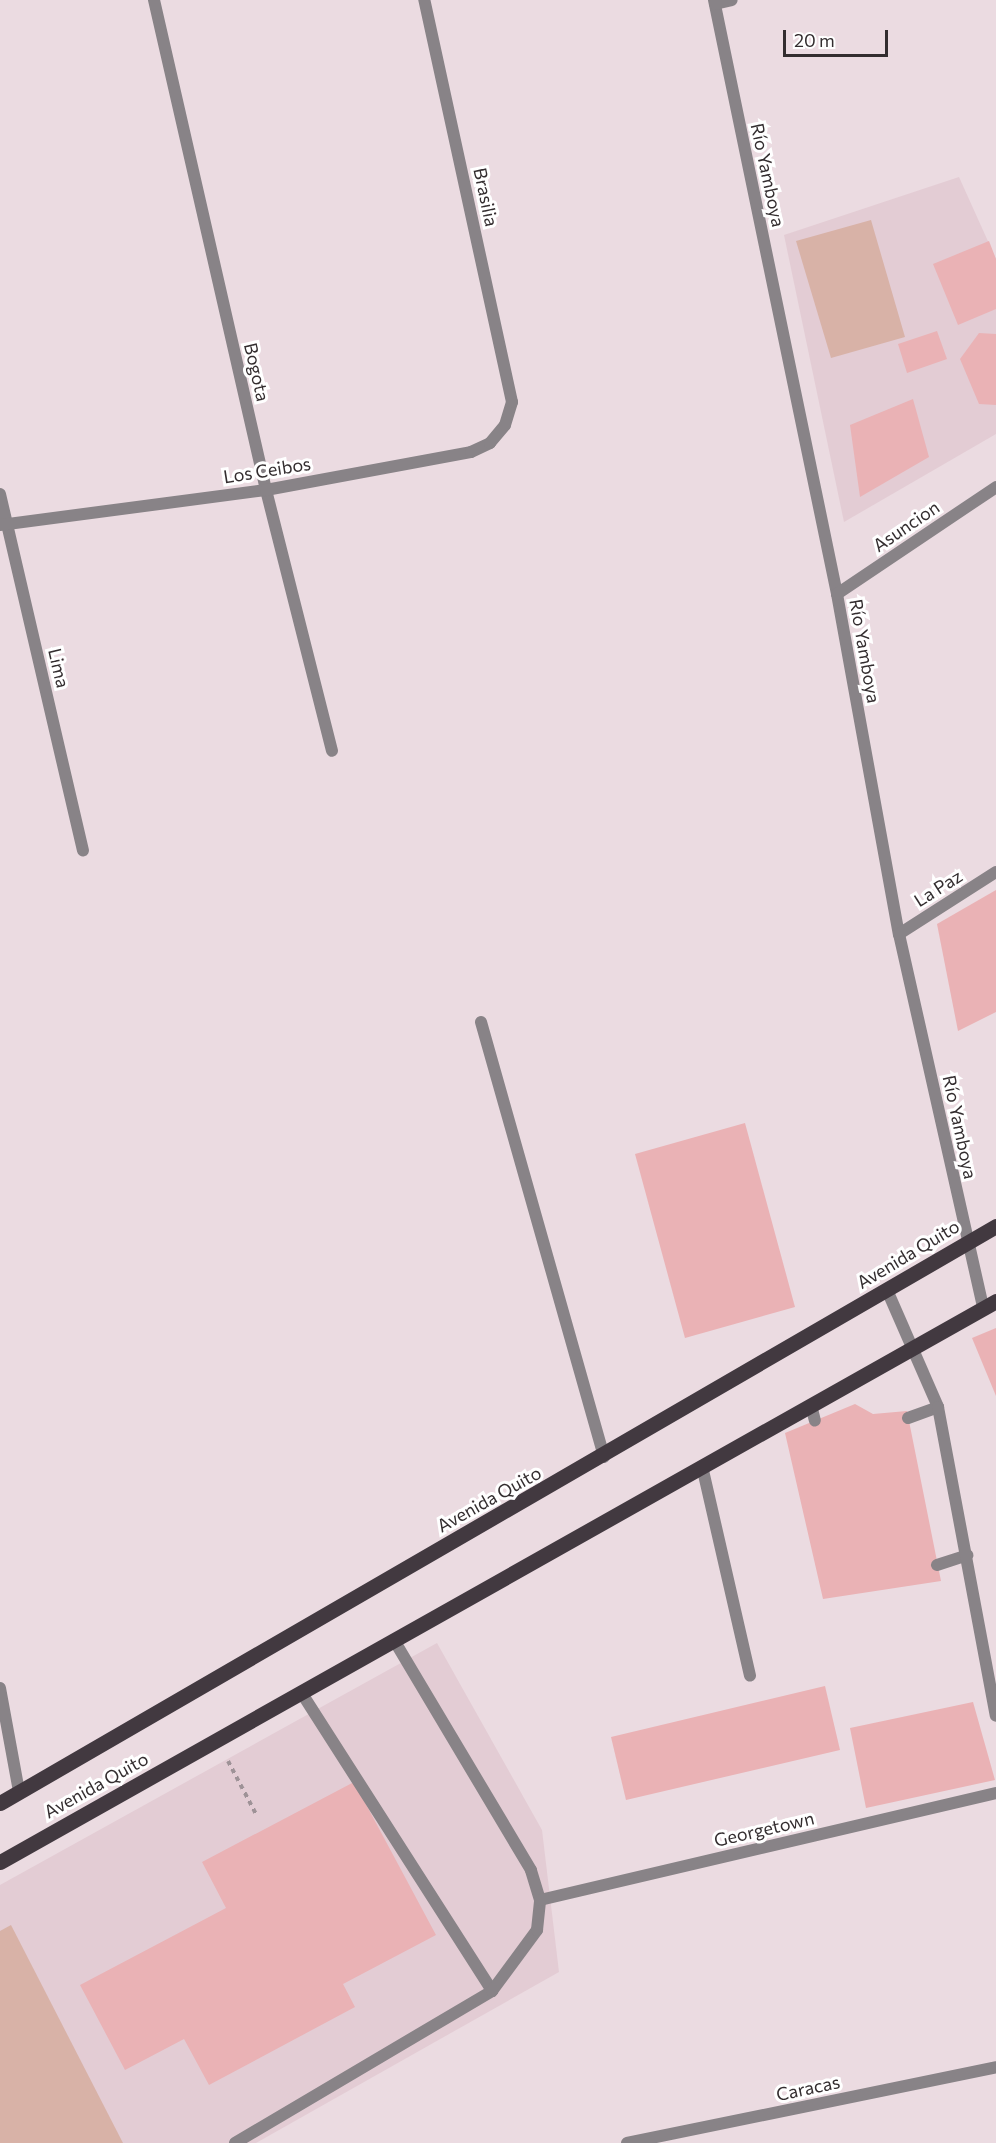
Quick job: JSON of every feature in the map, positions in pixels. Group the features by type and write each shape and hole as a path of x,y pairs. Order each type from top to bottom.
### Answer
{"main road":[{"name":"Avenida Quito","path":"0,1803 604,1457 996,1226"},
{"name":"Avenida Quito","path":"0,1862 989,1304"}],"street":[{"name":"Bogota","path":"154,0 266,490 332,751"},
{"name":"Brasilia","path":"424,0 512,402"},
{"path":"715,2 732,0"},
{"name":"Río Yamboya","path":"715,2 837,594 899,934 966,1242 989,1304"},
{"name":"Los Ceibos","path":"3,524 266,490 471,452 490,442 505,425 512,402"},
{"name":"Asuncion","path":"837,594 996,488"},
{"name":"Lima","path":"0,494 3,524 83,850"},
{"name":"La Paz","path":"899,934 996,872"},
{"path":"481,1022 604,1457"},
{"path":"887,1290 914,1347 938,1407 996,1716"},
{"path":"811,1405 815,1421"},
{"path":"908,1418 938,1407"},
{"path":"702,1466 750,1676"},
{"path":"937,1565 967,1555"},
{"path":"235,2143 492,1991 537,1930 540,1900 531,1870 394,1640"},
{"path":"0,1688 19,1792"},
{"path":"302,1692 492,1991"},
{"name":"Georgetown","path":"540,1900 996,1793"},
{"name":"Caracas","path":"627,2143 996,2067"}],"path":[{"path":"216,1740 257,1816"}],"shaded area":[{"path":"959,177 996,259 996,434 844,522 784,235"},
{"path":"871,220 905,337 831,358 796,241"},
{"path":"437,1643 542,1830 559,1972 256,2143 0,2143 0,1885"},
{"path":"11,1925 123,2143 0,2143 0,1931"}],"building":[{"path":"989,241 996,259 996,309 958,325 933,264"},
{"path":"937,331 947,359 907,373 898,344"},
{"path":"979,333 996,334 996,405 979,404 960,359"},
{"path":"913,399 929,457 860,497 850,425"},
{"path":"996,890 996,1012 958,1031 937,924"},
{"path":"745,1123 795,1307 685,1338 635,1154"},
{"path":"996,1328 996,1396 972,1338"},
{"path":"855,1404 873,1414 907,1411 941,1581 823,1599 785,1433"},
{"path":"825,1686 840,1750 626,1800 611,1737"},
{"path":"973,1702 995,1780 866,1808 850,1728"},
{"path":"354,1782 436,1935 343,1984 355,2007 209,2085 184,2039 125,2070 80,1985 226,1908 202,1862"}]}
